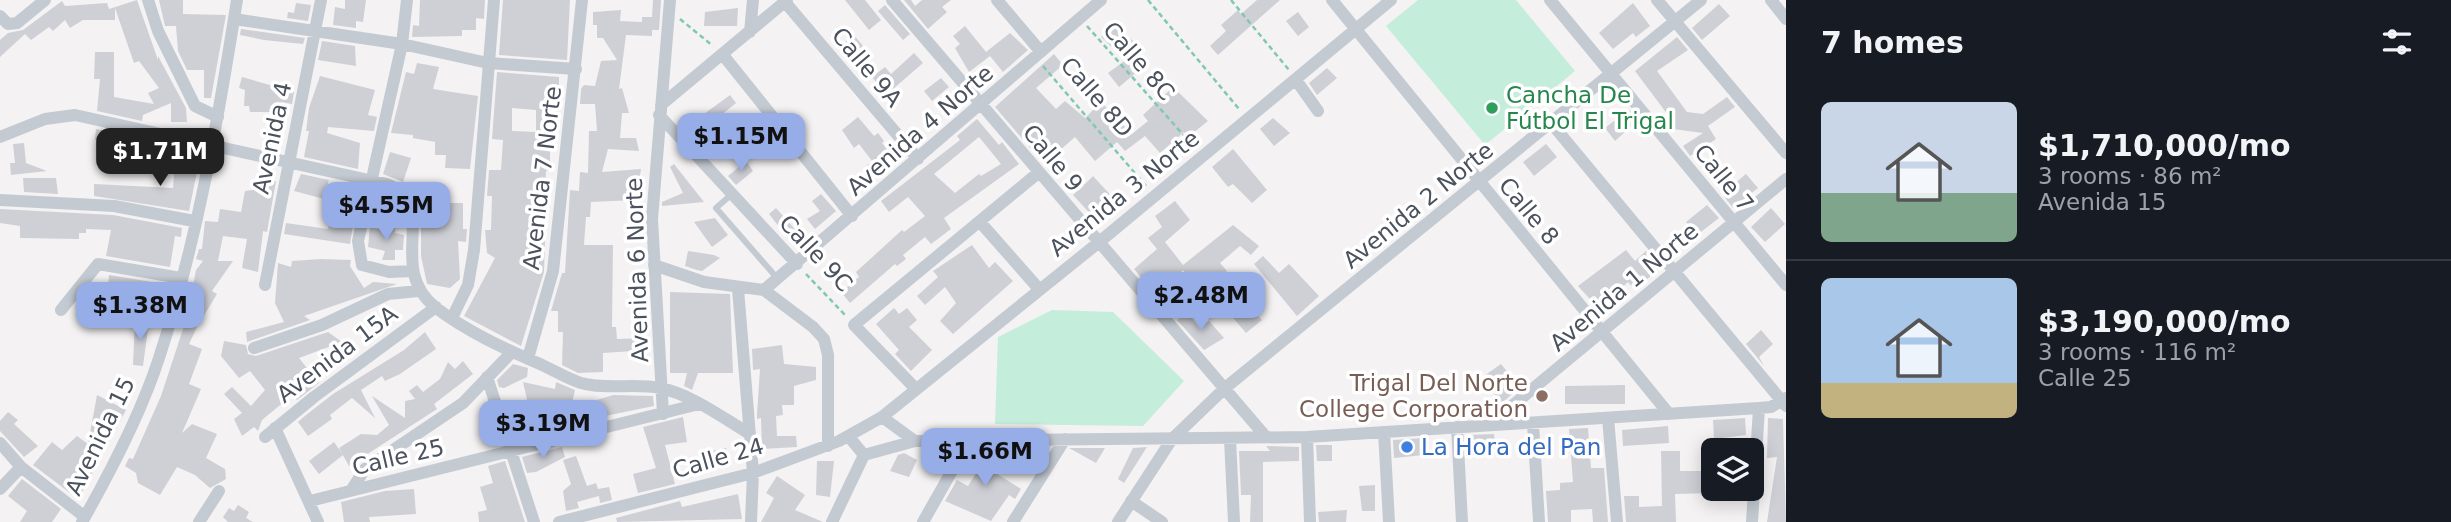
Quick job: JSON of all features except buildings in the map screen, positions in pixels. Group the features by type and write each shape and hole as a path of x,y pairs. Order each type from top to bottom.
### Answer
{"street":[{"path":"0,16 8,24 17,23 45,0"},
{"path":"148,0 158,31 195,106 218,117"},
{"name":"Avenida 15","path":"84,520 151,381 181,278 214,144 237,0"},
{"name":"Avenida 4","path":"265,285 321,0"},
{"path":"407,0 402,44 358,241 362,265 389,272 413,271"},
{"path":"452,318 468,285 471,270 494,0"},
{"name":"Avenida 7 Norte","path":"528,358 553,271 582,0"},
{"path":"750,32 753,0"},
{"name":"Calle 9","path":"892,0 1266,437"},
{"name":"Calle 8D","path":"997,0 1038,55"},
{"name":"Avenida 4 Norte","path":"764,290 1101,0"},
{"name":"Calle 8","path":"1332,0 1669,414"},
{"name":"Avenida 3 Norte","path":"882,417 1098,243 1391,0"},
{"name":"Calle 7","path":"1550,0 1786,285"},
{"path":"1657,0 1786,153"},
{"name":"Avenida 2 Norte","path":"1118,522 1172,439 1225,388 1702,0"},
{"path":"1771,0 1786,19"},
{"path":"660,110 786,1"},
{"name":"Calle 9A","path":"786,1 918,159"},
{"name":"Avenida 6 Norte","path":"663,414 653,207 670,5"},
{"path":"234,19 402,44 488,63 576,69"},
{"path":"723,55 852,216"},
{"path":"1296,80 1318,111"},
{"name":"Calle 9C","path":"660,110 797,264"},
{"path":"0,137 45,119 75,115 214,144 371,180 399,189 408,200 412,216 413,271 418,291 436,307 512,352 582,383 662,388 699,404 750,434"},
{"path":"832,522 864,455 915,441 1307,437 1759,408 1784,402 1673,274 1552,124"},
{"path":"854,325 1038,173"},
{"name":"Avenida 1 Norte","path":"1489,426 1786,179"},
{"path":"0,200 114,206 194,221"},
{"path":"980,222 1039,289"},
{"path":"61,310 98,264 181,278"},
{"path":"654,265 704,282 738,289 764,290 824,339 828,355 828,446"},
{"path":"738,289 754,473 751,522"},
{"path":"254,348 322,325 387,294 418,291"},
{"name":"Avenida 15A","path":"310,501 270,433 436,307"},
{"name":"Calle 9C","path":"854,325 915,388"},
{"path":"352,489 365,468 463,402 512,352"},
{"path":"487,377 534,522"},
{"name":"Calle 25","path":"310,501 699,404"},
{"path":"1752,522 1759,408"},
{"path":"882,417 915,441"},
{"name":"Calle 24","path":"559,522 754,473 849,437 882,417"},
{"path":"1608,418 1617,522"},
{"path":"1533,423 1539,522"},
{"path":"1457,427 1462,522"},
{"path":"1384,432 1389,522"},
{"path":"849,437 864,455"},
{"path":"1307,437 1310,522"},
{"path":"923,522 970,439"},
{"path":"1013,522 1065,439"},
{"path":"1230,439 1234,522"},
{"path":"0,443 21,467 84,520"},
{"path":"0,489 21,467"},
{"path":"199,522 219,491"},
{"path":"310,501 318,522"},
{"path":"1131,501 1162,522"}],"lane":[{"path":"732,194 716,208 778,279"}],"path":[{"path":"1148,0 1248,119"},
{"path":"1231,0 1296,80"},
{"path":"670,5 723,55"},
{"name":"Calle 8C","path":"1080,18 1202,157"},
{"name":"Calle 8D","path":"1038,55 1155,196"},
{"name":"Calle 9C","path":"797,264 854,325"}],"green space":[{"name":"Cancha De Fútbol El Trigal","path":"1418,0 1516,0 1575,71 1485,145 1386,26"},
{"path":"1052,310 1113,312 1184,381 1143,426 995,424 998,337"}],"place":[{"name":"Cancha De Fútbol El Trigal","path":"1492,108"},
{"name":"Trigal Del Norte College Corporation","path":"1542,396"},
{"name":"La Hora del Pan","path":"1407,447"}]}
